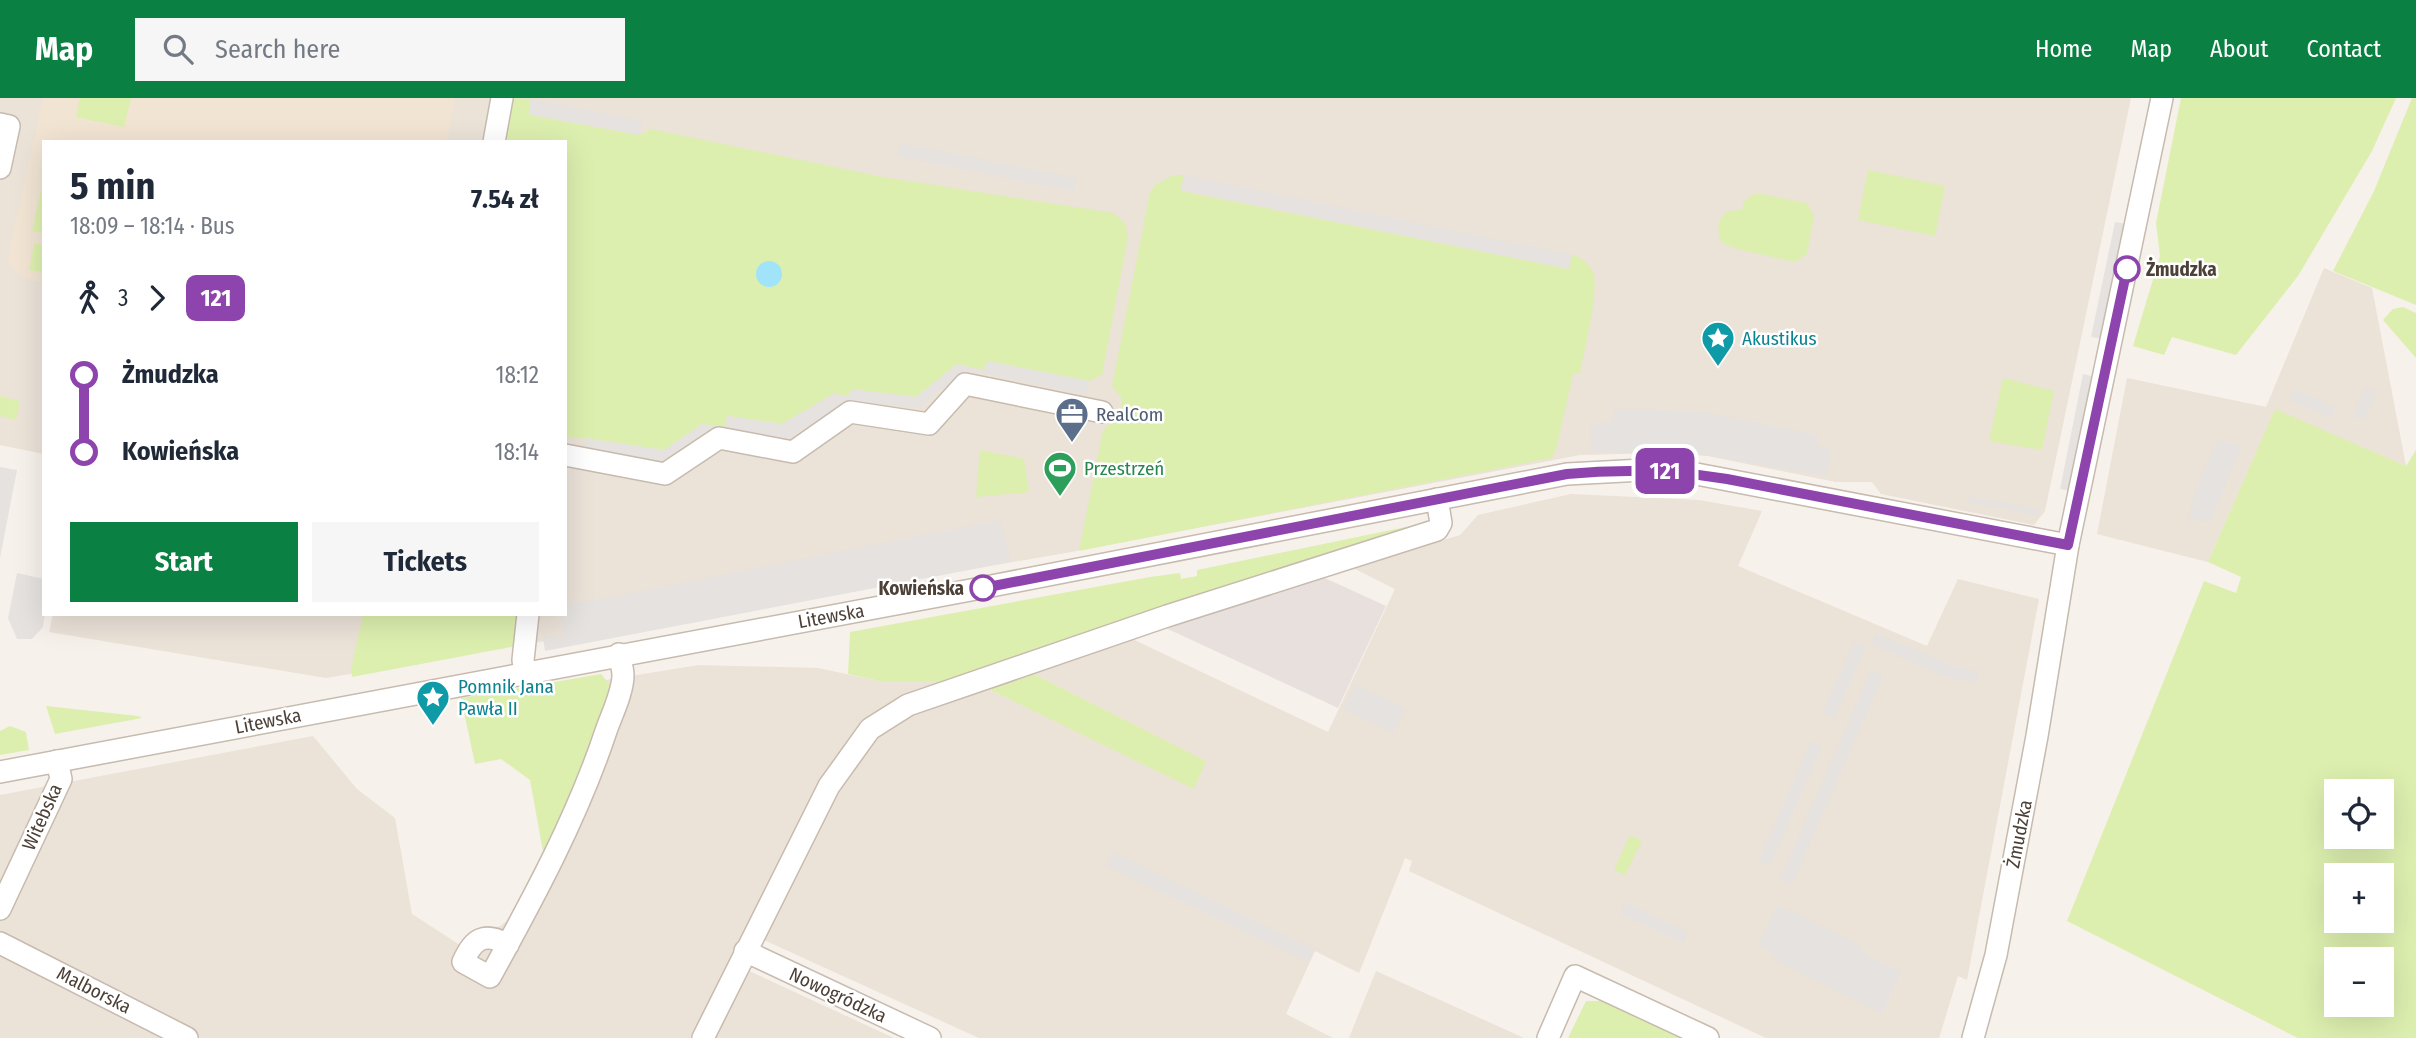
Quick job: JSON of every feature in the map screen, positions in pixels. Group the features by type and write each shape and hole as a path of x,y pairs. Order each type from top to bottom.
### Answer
{"street":[{"path":"494,140 502,98"},
{"name":"Żmudzka","path":"1973,1038 1996,955 2037,736 2068,545 2162,98"},
{"path":"0,124 9,126 0,168"},
{"path":"567,455 665,474 719,438 793,452 850,412 929,424 965,384 1102,412"},
{"name":"Litewska","path":"0,772 975,589 1567,474 1643,470 1686,472 2068,545"},
{"path":"703,1038 829,786 870,729 881,720 908,705 1167,616 1437,530 1441,523 1437,499"},
{"path":"525,672 523,660 528,616"},
{"path":"508,945 587,788 623,677 619,654"},
{"name":"Witebska","path":"0,909 61,779 57,761"},
{"name":"Malborska","path":"0,943 187,1038"},
{"name":"Nowogródzka","path":"745,951 930,1038"},
{"path":"1548,1038 1575,976 1708,1038"}],"shaded area":[{"path":"0,98 2131,98 2045,511 2034,525 1881,494 1872,482 1836,482 1708,456 1656,453 1580,455 1066,553 326,678 49,632 53,616 567,616 567,140 42,140 42,454 0,445"},
{"path":"43,98 455,98 447,140 42,140 42,283 23,278 7,262"},
{"path":"531,99 642,121 640,135 529,114"},
{"path":"900,143 1075,178 1073,191 897,156"},
{"path":"1184,175 1572,255 1569,269 1181,190"},
{"path":"2115,222 2126,224 2103,339 2091,337"},
{"path":"2324,268 2372,288 2406,466 2275,410 2208,562 2097,534 2127,378 2266,407"},
{"path":"987,361 1089,381 1086,394 966,370 918,408 850,400 788,438 713,427 664,462 584,449 586,438 664,450 702,424 725,427 727,416 782,424 833,394 849,396 851,389 916,397 957,364 984,370"},
{"path":"2083,374 2095,377 2071,491 2060,489"},
{"path":"2365,387 2376,392 2364,420 2353,416"},
{"path":"2294,389 2336,407 2331,418 2289,400"},
{"path":"1614,409 1696,411 1818,435 1816,446 1831,450 1827,476 1693,453 1592,452 1590,424 1614,422"},
{"path":"2218,440 2242,446 2209,522 2189,518 2195,492"},
{"path":"0,467 17,470 0,558"},
{"path":"1571,494 1699,500 1762,511 1738,566 1927,646 1958,579 2039,599 1967,980 1958,976 1939,1038 1766,1038 1409,871 1412,861 1405,858 1359,973 1315,951 1286,1014 1333,1038 979,1038 764,940 792,886 787,883 817,823 873,732 932,702 980,685 1194,788 1205,761 1030,672 1126,636 1328,732 1395,589 1353,568 1460,535 1478,515"},
{"path":"1969,496 2040,509 2039,516 1967,502"},
{"path":"1000,520 1011,562 545,651 543,638 564,634 560,616 567,616 567,606"},
{"path":"17,573 42,579 43,627 32,639 17,639 8,618"},
{"path":"1314,573 1386,606 1338,708 1157,624"},
{"path":"1876,633 1948,664 1979,672 1977,683 1945,677 1871,644"},
{"path":"1854,642 1866,646 1834,719 1822,713"},
{"path":"699,665 818,668 879,681 942,681 944,684 827,772 691,1038 0,1038 0,795 313,736 357,789 395,818 412,914 460,945 471,934 500,926 511,918 549,850 611,687 606,680"},
{"path":"1871,670 1883,676 1792,884 1780,880"},
{"path":"1355,684 1406,709 1394,733 1343,709"},
{"path":"1811,741 1822,746 1770,865 1759,860"},
{"path":"1113,852 1314,949 1308,962 1106,866"},
{"path":"1625,902 1688,932 1683,943 1620,914"},
{"path":"1777,905 1857,943 1866,955 1901,972 1882,1013 1778,962 1769,950 1758,945"},
{"path":"747,970 894,1038 714,1038"},
{"path":"1376,971 1524,1038 1349,1038"}],"green space":[{"path":"80,98 131,98 124,127 76,117"},
{"path":"511,98 531,99 529,115 640,135 651,129 883,177 1113,213 1125,223 1128,236 1102,375 1089,381 987,361 985,370 957,365 916,397 851,389 850,396 833,394 782,424 728,416 726,427 702,424 664,450 567,436 567,140 502,140"},
{"path":"2181,98 2396,98 2372,151 2298,276 2236,355 2172,337 2164,355 2133,346 2160,256 2156,223"},
{"path":"2412,98 2416,98 2416,305 2333,271 2374,191"},
{"path":"1868,170 1945,186 1935,236 1858,220"},
{"path":"1174,175 1184,175 1181,191 1569,269 1572,255 1583,260 1589,265 1594,276 1592,310 1580,374 1573,374 1556,450 1551,458 1079,551 1103,430 1121,413 1122,399 1112,386 1150,192 1156,184"},
{"path":"42,185 42,233 32,231"},
{"path":"1756,193 1807,203 1814,215 1807,254 1795,262 1722,243 1719,222 1727,211 1742,210 1744,201"},
{"path":"34,243 42,245 42,273 29,270"},
{"path":"2403,307 2416,313 2416,358 2383,320 2393,309"},
{"path":"2003,378 2054,391 2042,450 1989,441"},
{"path":"0,396 20,401 16,420 0,416"},
{"path":"2275,409 2406,466 2416,450 2416,1038 2298,1038 2067,921 2204,581 2236,593 2241,577 2208,562"},
{"path":"980,450 1024,459 1029,492 976,497"},
{"path":"1420,524 944,684 942,681 879,681 848,674 850,632 1150,577 1180,573 1181,579 1197,576 1197,570"},
{"path":"363,616 520,616 516,646 352,677 351,669"},
{"path":"1030,672 1206,761 1194,789 980,685"},
{"path":"601,674 611,686 580,783 544,857 530,780 501,759 475,764 461,698"},
{"path":"46,706 138,716 142,718 55,734"},
{"path":"10,726 26,732 29,750 0,755 0,731"},
{"path":"1630,835 1642,841 1625,875 1614,870"},
{"path":"1601,998 1686,1038 1568,1038 1586,1001 1598,1001"}],"water":[{"path":"769,261 778,265 782,274 778,283 769,287 760,283 756,274 760,265"}],"bus line":[{"name":"121","path":"983,588 1567,474 1606,470 1686,472 2068,545 2127,269"}],"place":[{"name":"Żmudzka","path":"2127,269"},
{"name":"Akustikus","path":"1718,368"},
{"name":"RealCom","path":"1072,444"},
{"name":"Przestrzeń","path":"1060,498"},
{"name":"Kowieńska","path":"983,588"},
{"name":"Pomnik Jana Pawła II","path":"433,727"}]}
